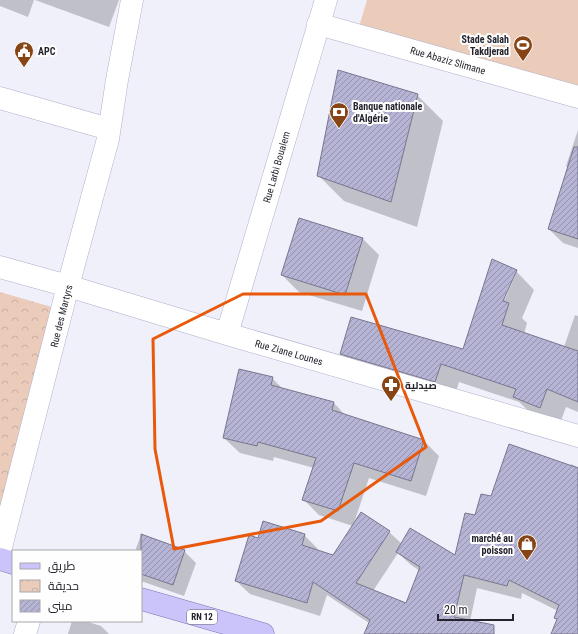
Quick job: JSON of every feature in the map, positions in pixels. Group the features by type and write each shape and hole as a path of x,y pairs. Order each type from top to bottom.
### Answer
{"main road":[{"path":"0,559 12,563"},
{"name":"RN 12","path":"142,599 263,634"}],"street":[{"name":"Rue des Martyrs","path":"0,551 68,286 108,139 132,0"},
{"name":"Rue Larbi Boualem","path":"227,334 326,0"},
{"name":"Rue Abaziz Slimane","path":"318,24 578,97"},
{"path":"0,98 109,129"},
{"name":"Rue Ziane Lounes","path":"0,267 578,436"},
{"path":"25,634 29,622"}],"highlighted area":[{"path":"243,294 366,294 426,447 321,521 174,549 155,449 153,339"}],"green space":[{"name":"Stade Salah Takdjerad","path":"367,0 578,0 578,94 358,30"},
{"path":"0,292 62,310 0,533"}],"building":[{"path":"338,70 418,94 391,202 317,176"},
{"path":"574,147 578,147 578,239 548,229"},
{"path":"299,218 363,238 345,295 281,275"},
{"path":"492,259 517,270 503,301 509,303 502,325 578,351 578,402 547,389 540,408 513,397 516,389 441,364 435,382 340,354 351,317 463,349"},
{"path":"239,369 273,377 271,385 334,402 332,410 424,440 411,481 354,463 338,511 302,500 316,458 258,442 257,446 223,438"},
{"path":"509,444 578,468 578,634 551,634 557,619 554,618 559,605 509,580 507,586 464,575 454,617 494,625 494,634 364,634 370,620 313,582 307,603 235,581 249,535 258,538 263,521 305,534 302,545 333,555 361,512 390,531 356,583 406,603 420,567 396,552 410,528 455,555 465,513 475,515 481,494 491,496"},
{"path":"141,534 185,550 173,585 142,574"}],"place":[{"name":"Stade Salah Takdjerad","path":"523,62"},
{"name":"APC","path":"24,68"},
{"name":"Banque nationale d'Algérie","path":"339,129"},
{"name":"صيدلية","path":"391,402"},
{"name":"marché au poisson","path":"527,561"}]}
